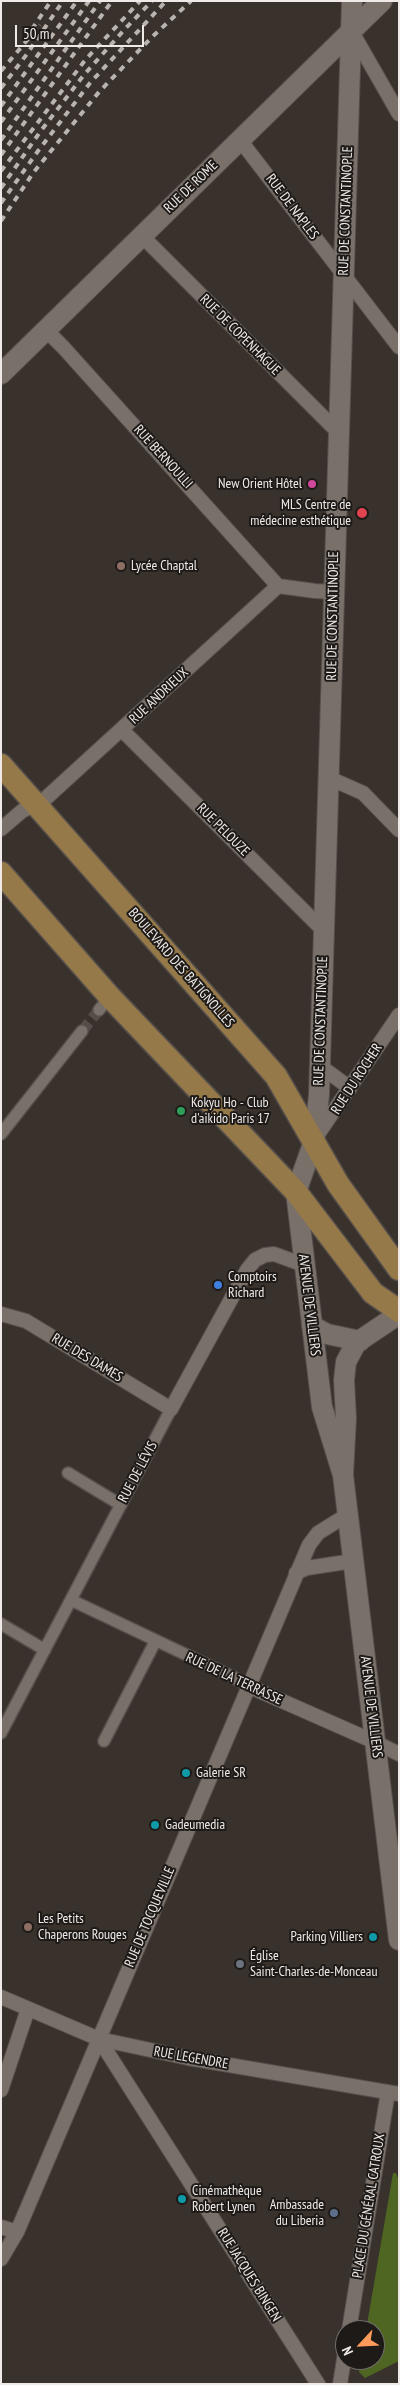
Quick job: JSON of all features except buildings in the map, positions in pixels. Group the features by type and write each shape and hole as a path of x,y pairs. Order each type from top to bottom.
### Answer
{"main road":[{"name":"RUE DE CONSTANTINOPLE","path":"296,1192 314,1141 320,1066 352,1"},
{"name":"RUE DE ROME","path":"1,374 382,1"},
{"name":"BOULEVARD DES BATIGNOLLES","path":"1,765 276,1076 338,1184 399,1270"},
{"path":"1,874 110,997 296,1192 373,1292 399,1313"},
{"name":"AVENUE DE VILLIERS","path":"296,1192 322,1407 343,1475"},
{"name":"AVENUE DE VILLIERS","path":"399,1313 360,1341 351,1351 345,1371 346,1418 343,1475 399,1940"},
{"path":"312,1326 327,1334 360,1341"}],"street":[{"path":"352,30 399,114"},
{"name":"RUE DE NAPLES","path":"240,140 399,347"},
{"name":"RUE DE COPENHAGUE","path":"142,236 339,433"},
{"name":"RUE BERNOULLI","path":"46,330 278,586"},
{"path":"278,586 315,592 334,592"},
{"name":"RUE ANDRIEUX","path":"36,803 45,799 122,730 278,586"},
{"name":"RUE PELOUZE","path":"122,730 324,931"},
{"path":"329,778 363,793 399,830"},
{"path":"1,830 22,811 36,803"},
{"name":"RUE DU ROCHER","path":"314,1141 399,1015"},
{"path":"1,1134 82,1031"},
{"path":"320,1066 350,1088"},
{"name":"RUE DE LÉVIS","path":"1,1733 171,1409 247,1270 255,1260 265,1255 274,1254 304,1265"},
{"name":"RUE DES DAMES","path":"1,1314 26,1321 171,1409"},
{"path":"68,1473 121,1505"},
{"name":"RUE DE TOCQUEVILLE","path":"1,2258 17,2232 309,1545 318,1533 347,1514"},
{"path":"296,1573 307,1568 353,1561"},
{"name":"RUE DE LA TERRASSE","path":"71,1600 155,1642 233,1677 248,1686 399,1754"},
{"path":"1,1624 45,1650"},
{"path":"104,1741 155,1642"},
{"name":"RUE LEGENDRE","path":"1,1997 99,2039 188,2058 394,2093"},
{"path":"1,2090 28,2009"},
{"name":"RUE JACQUES BINGEN","path":"99,2039 318,2384"},
{"name":"PLACE DU GÉNÉRAL CATROUX","path":"351,2320 394,2093"},
{"path":"1,2227 17,2232"},
{"path":"340,2384 342,2370"}],"green space":[{"path":"393,2173 396,2173 399,2181 399,2361 385,2368 385,2320 368,2320"},
{"path":"359,2370 381,2370 365,2378"}],"tunnel":[{"path":"82,1031 99,1010"}],"railway":[{"path":"32,29 51,1"},
{"path":"1,88 63,1"},
{"path":"1,106 77,1"},
{"path":"1,122 89,1"},
{"path":"1,140 100,1"},
{"path":"1,155 112,1"},
{"path":"1,171 86,59 140,1"},
{"path":"1,188 40,132 83,76 152,1"},
{"path":"1,203 90,83 166,1"},
{"path":"1,221 33,173 99,92 152,37 191,1"},
{"path":"1,71 40,25"}],"place":[{"name":"New Orient Hôtel","path":"312,484"},
{"name":"MLS Centre de médecine esthétique","path":"362,513"},
{"name":"Lycée Chaptal","path":"121,566"},
{"name":"Kokyu Ho - Club d'aikido Paris 17","path":"181,1111"},
{"name":"Comptoirs Richard","path":"218,1285"},
{"name":"Galerie SR","path":"186,1773"},
{"name":"Gadeumedia","path":"155,1825"},
{"name":"Les Petits Chaperons Rouges","path":"28,1927"},
{"name":"Parking Villiers","path":"373,1937"},
{"name":"Église Saint-Charles-de-Monceau","path":"240,1964"},
{"name":"Cinémathèque Robert Lynen","path":"182,2199"},
{"name":"Ambassade du Liberia","path":"334,2213"}]}
